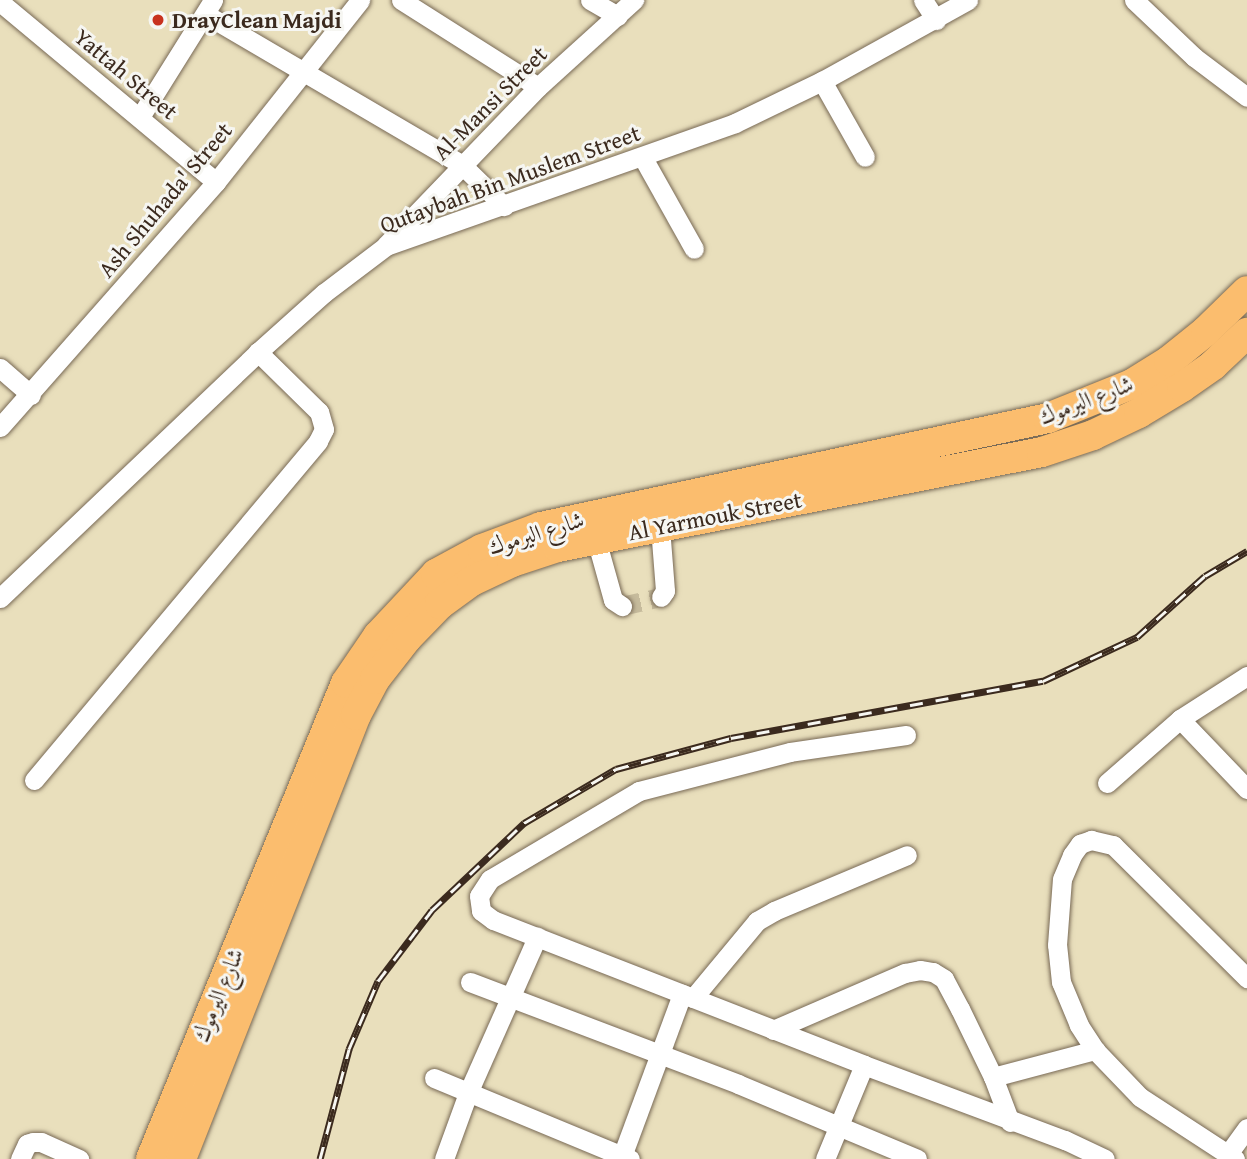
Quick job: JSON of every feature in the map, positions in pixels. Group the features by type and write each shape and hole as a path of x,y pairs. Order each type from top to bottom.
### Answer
{"highway":[{"name":"شارع اليرموك","path":"151,1159 346,684 378,636 436,574 482,549 541,527 1048,418 1111,394 1150,373 1206,331 1247,290"},
{"name":"Al Yarmouk Street","path":"181,1159 356,715 375,679 407,638 440,604 472,580 512,562 558,547 1042,452 1093,435 1139,413 1182,387 1213,365 1247,333"}],"street":[{"name":"Ash Shuhada' Street","path":"0,427 31,395 215,182 360,0"},
{"path":"401,0 538,87"},
{"path":"590,0 618,16"},
{"name":"Al-Mansi Street","path":"386,246 538,87 634,0"},
{"path":"923,0 936,20"},
{"name":"Qutaybah Bin Muslem Street","path":"0,598 258,352 324,293 386,246 643,158 735,123 822,81 968,0"},
{"path":"1134,0 1194,57 1247,97"},
{"name":"Yattah Street","path":"3,4 215,182"},
{"path":"140,117 209,7 301,71 462,165 504,206"},
{"path":"822,81 865,157"},
{"path":"643,158 694,249"},
{"path":"34,780 318,441 324,429 319,412 258,352"},
{"path":"0,368 31,395"},
{"path":"660,527 665,591 661,597"},
{"path":"596,539 613,600 622,606"},
{"path":"1107,783 1180,719 1247,676"},
{"path":"1180,719 1247,789"},
{"path":"906,735 790,752 639,791 490,880 479,896 481,911 493,920 864,1066 1010,1122 1077,1144 1105,1159"},
{"path":"1247,978 1113,845 1102,840 1080,844 1062,879 1058,946 1061,982 1079,1025 1095,1050 1140,1097 1231,1157 1247,1128"},
{"path":"434,1078 624,1158 659,1054 688,996 757,921 774,911 907,855"},
{"path":"444,1159 468,1093 537,937"},
{"path":"773,1030 894,977 920,970 933,972 944,979 993,1077 1010,1122"},
{"path":"470,982 659,1054 918,1159"},
{"path":"993,1077 1095,1050"},
{"path":"825,1159 864,1066"},
{"path":"20,1159 27,1144 33,1142 41,1142 79,1159"}],"tunnel":[{"path":"622,606 661,597"}],"railway":[{"path":"320,1159 349,1049 378,981 432,910 524,823 616,769 731,738 1043,681 1137,637 1205,576 1247,551"}],"place":[{"name":"DrayClean Majdi","path":"158,20"}]}
